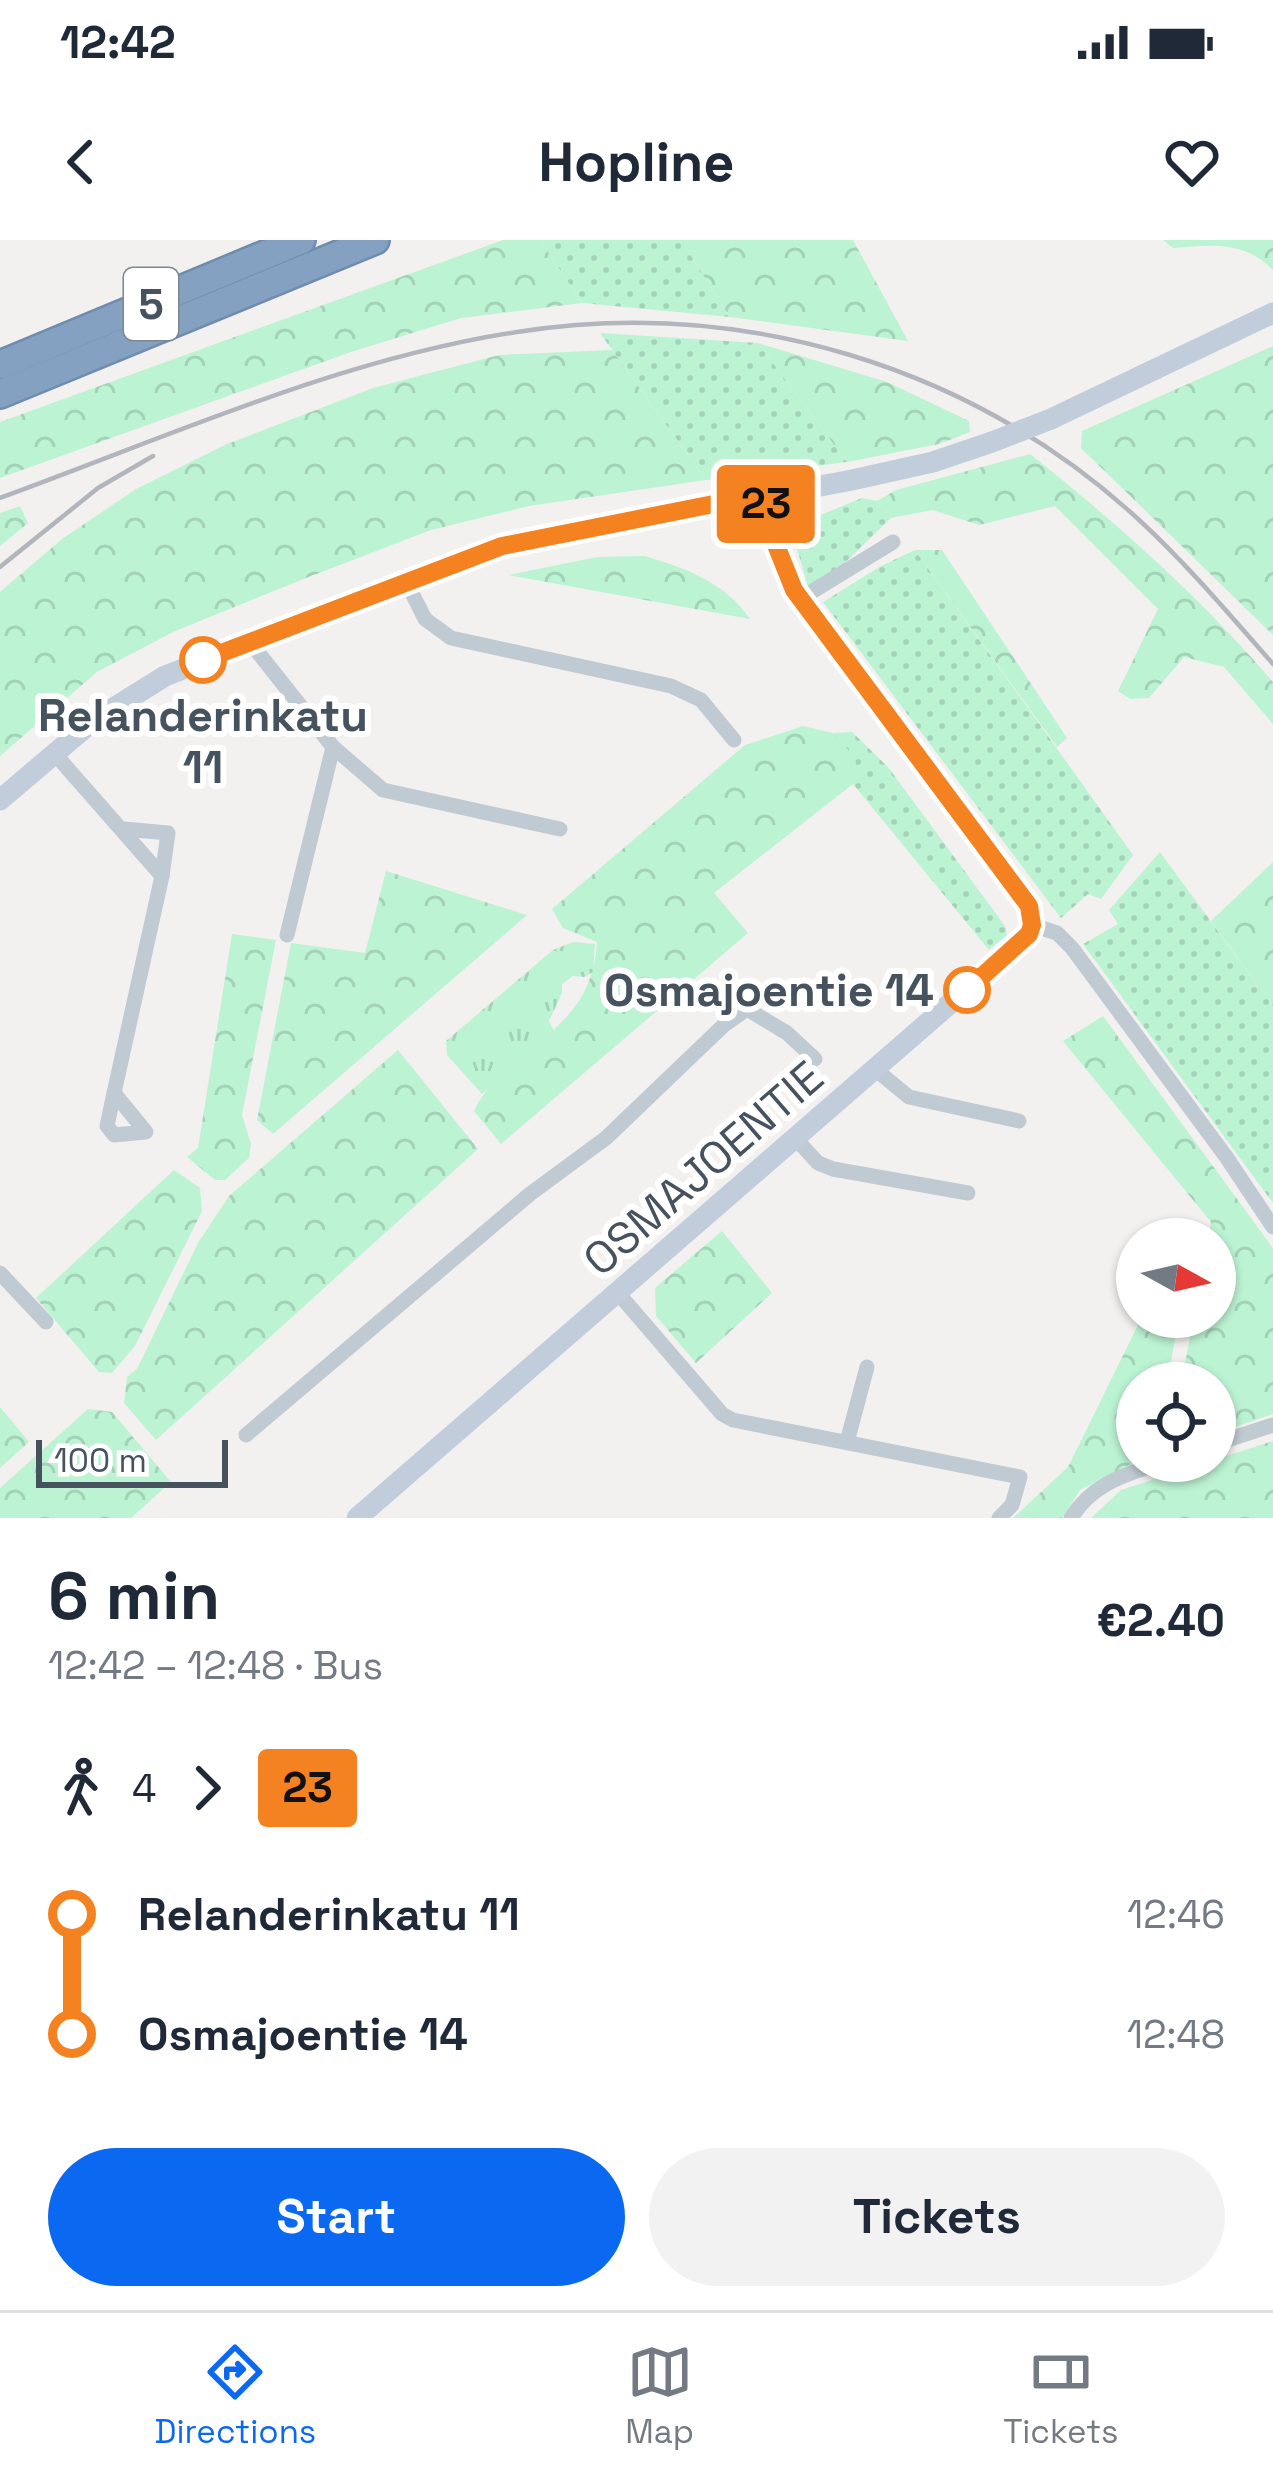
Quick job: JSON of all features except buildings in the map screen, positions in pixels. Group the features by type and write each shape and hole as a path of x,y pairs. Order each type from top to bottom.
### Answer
{"highway":[{"name":"5","path":"0,365 301,240"},
{"name":"5","path":"0,394 375,240"}],"street":[{"path":"0,800 142,688 406,581 502,546 933,462 1051,418 1273,313"},
{"path":"764,494 776,545 800,599 1023,895 1032,925 1058,933 1072,948 1273,1227"},
{"path":"800,599 893,542"},
{"path":"406,581 424,619 451,638 671,686 701,700 734,740"},
{"path":"250,641 333,747 383,790 560,829"},
{"path":"286,935 333,747"},
{"path":"54,753 162,876"},
{"path":"114,1093 168,833 124,829"},
{"name":"OSMAJOENTIE","path":"357,1518 1023,942 1032,925"},
{"path":"247,1435 532,1187 606,1138 724,1025 747,1010 787,1034 815,1059"},
{"path":"876,1070 909,1097 1019,1121"},
{"path":"796,1139 818,1163 833,1169 968,1192"},
{"path":"0,1273 46,1322"},
{"path":"618,1293 722,1414 1020,1477 1012,1505 999,1518"},
{"path":"847,1442 867,1367"},
{"path":"1236,1437 1273,1425"},
{"path":"1072,1518 1084,1497 1116,1478"}],"green space":[{"path":"503,240 540,240 582,303 461,318 351,352 0,478 0,422"},
{"path":"540,240 681,240 730,317 582,303"},
{"path":"681,240 853,240 908,341 730,317"},
{"path":"1163,240 1273,240 1273,270 1238,249 1173,248"},
{"path":"600,333 758,343 847,462 706,480"},
{"path":"758,343 887,382 969,421 970,432 939,444 847,462"},
{"path":"1273,346 1273,635 1081,448 1082,431"},
{"path":"612,350 706,480 529,506 431,530 306,578 173,632 97,672 0,756 0,592 62,539 136,489 227,444 373,388 499,355"},
{"path":"1030,454 1157,562 1273,682 1273,724 1224,667 1184,657 1149,698 1130,699 1118,691 1158,609 1055,506 979,525 933,510 891,518 877,501 896,490"},
{"path":"862,498 877,501 891,518 822,585 808,587 791,527"},
{"path":"20,506 28,523 0,546 0,513"},
{"path":"915,550 1133,855 1101,899 1088,894 1061,918 823,602"},
{"path":"915,550 942,550 1067,738 1057,747"},
{"path":"644,556 703,578 750,619 508,575 597,557"},
{"path":"803,726 833,733 856,759 853,784 714,893 748,933 501,1144 474,1111 507,1069 564,1019 591,974 597,942 563,928 552,909 745,745"},
{"path":"852,732 888,767 1005,926 1007,935 989,950 853,784 855,759 833,733"},
{"path":"1160,852 1273,1006 1273,1203 1083,944 1118,924 1109,910"},
{"path":"1273,862 1273,1006 1211,921"},
{"path":"386,871 527,915 273,1134 257,1120 291,943 365,953"},
{"path":"232,934 276,940 242,1115 251,1144 249,1158 225,1180 215,1180 187,1157 198,1148"},
{"path":"573,942 595,944 593,972 562,984 549,1021 554,1031 482,1094 447,1055 446,1041 553,950"},
{"path":"1103,1016 1273,1248 1273,1414 1236,1427 1236,1362 1185,1362 1190,1338 1236,1338 1236,1218 1208,1218 1063,1041"},
{"path":"398,1050 478,1149 156,1440 124,1403 127,1377 137,1369 198,1243 229,1196"},
{"path":"174,1170 200,1188 202,1211 135,1346 112,1373 99,1372 36,1298"},
{"path":"722,1231 772,1293 696,1363 656,1316 655,1288"},
{"path":"1132,1338 1175,1338 1171,1362 1120,1362"},
{"path":"1116,1370 1116,1472 1080,1490 1062,1518 1013,1518 1068,1467"},
{"path":"0,1407 29,1442 0,1468"},
{"path":"88,1409 112,1412 171,1482 131,1518 0,1518 0,1488"},
{"path":"1273,1441 1273,1518 1091,1518 1121,1490 1146,1482 1236,1482 1236,1453"}],"railway":[{"path":"0,498 319,380 451,344 601,324 685,325 768,335 848,355 926,383 1001,419 1071,465 1137,518 1273,664"},
{"path":"0,567 98,488 153,456"}],"bus line":[{"name":"23","path":"203,660 502,546 764,494 776,545 794,590 1029,906 1029,934 967,990"}],"place":[{"name":"Relanderinkatu 11","path":"203,660"},
{"name":"Osmajoentie 14","path":"967,990"}]}
